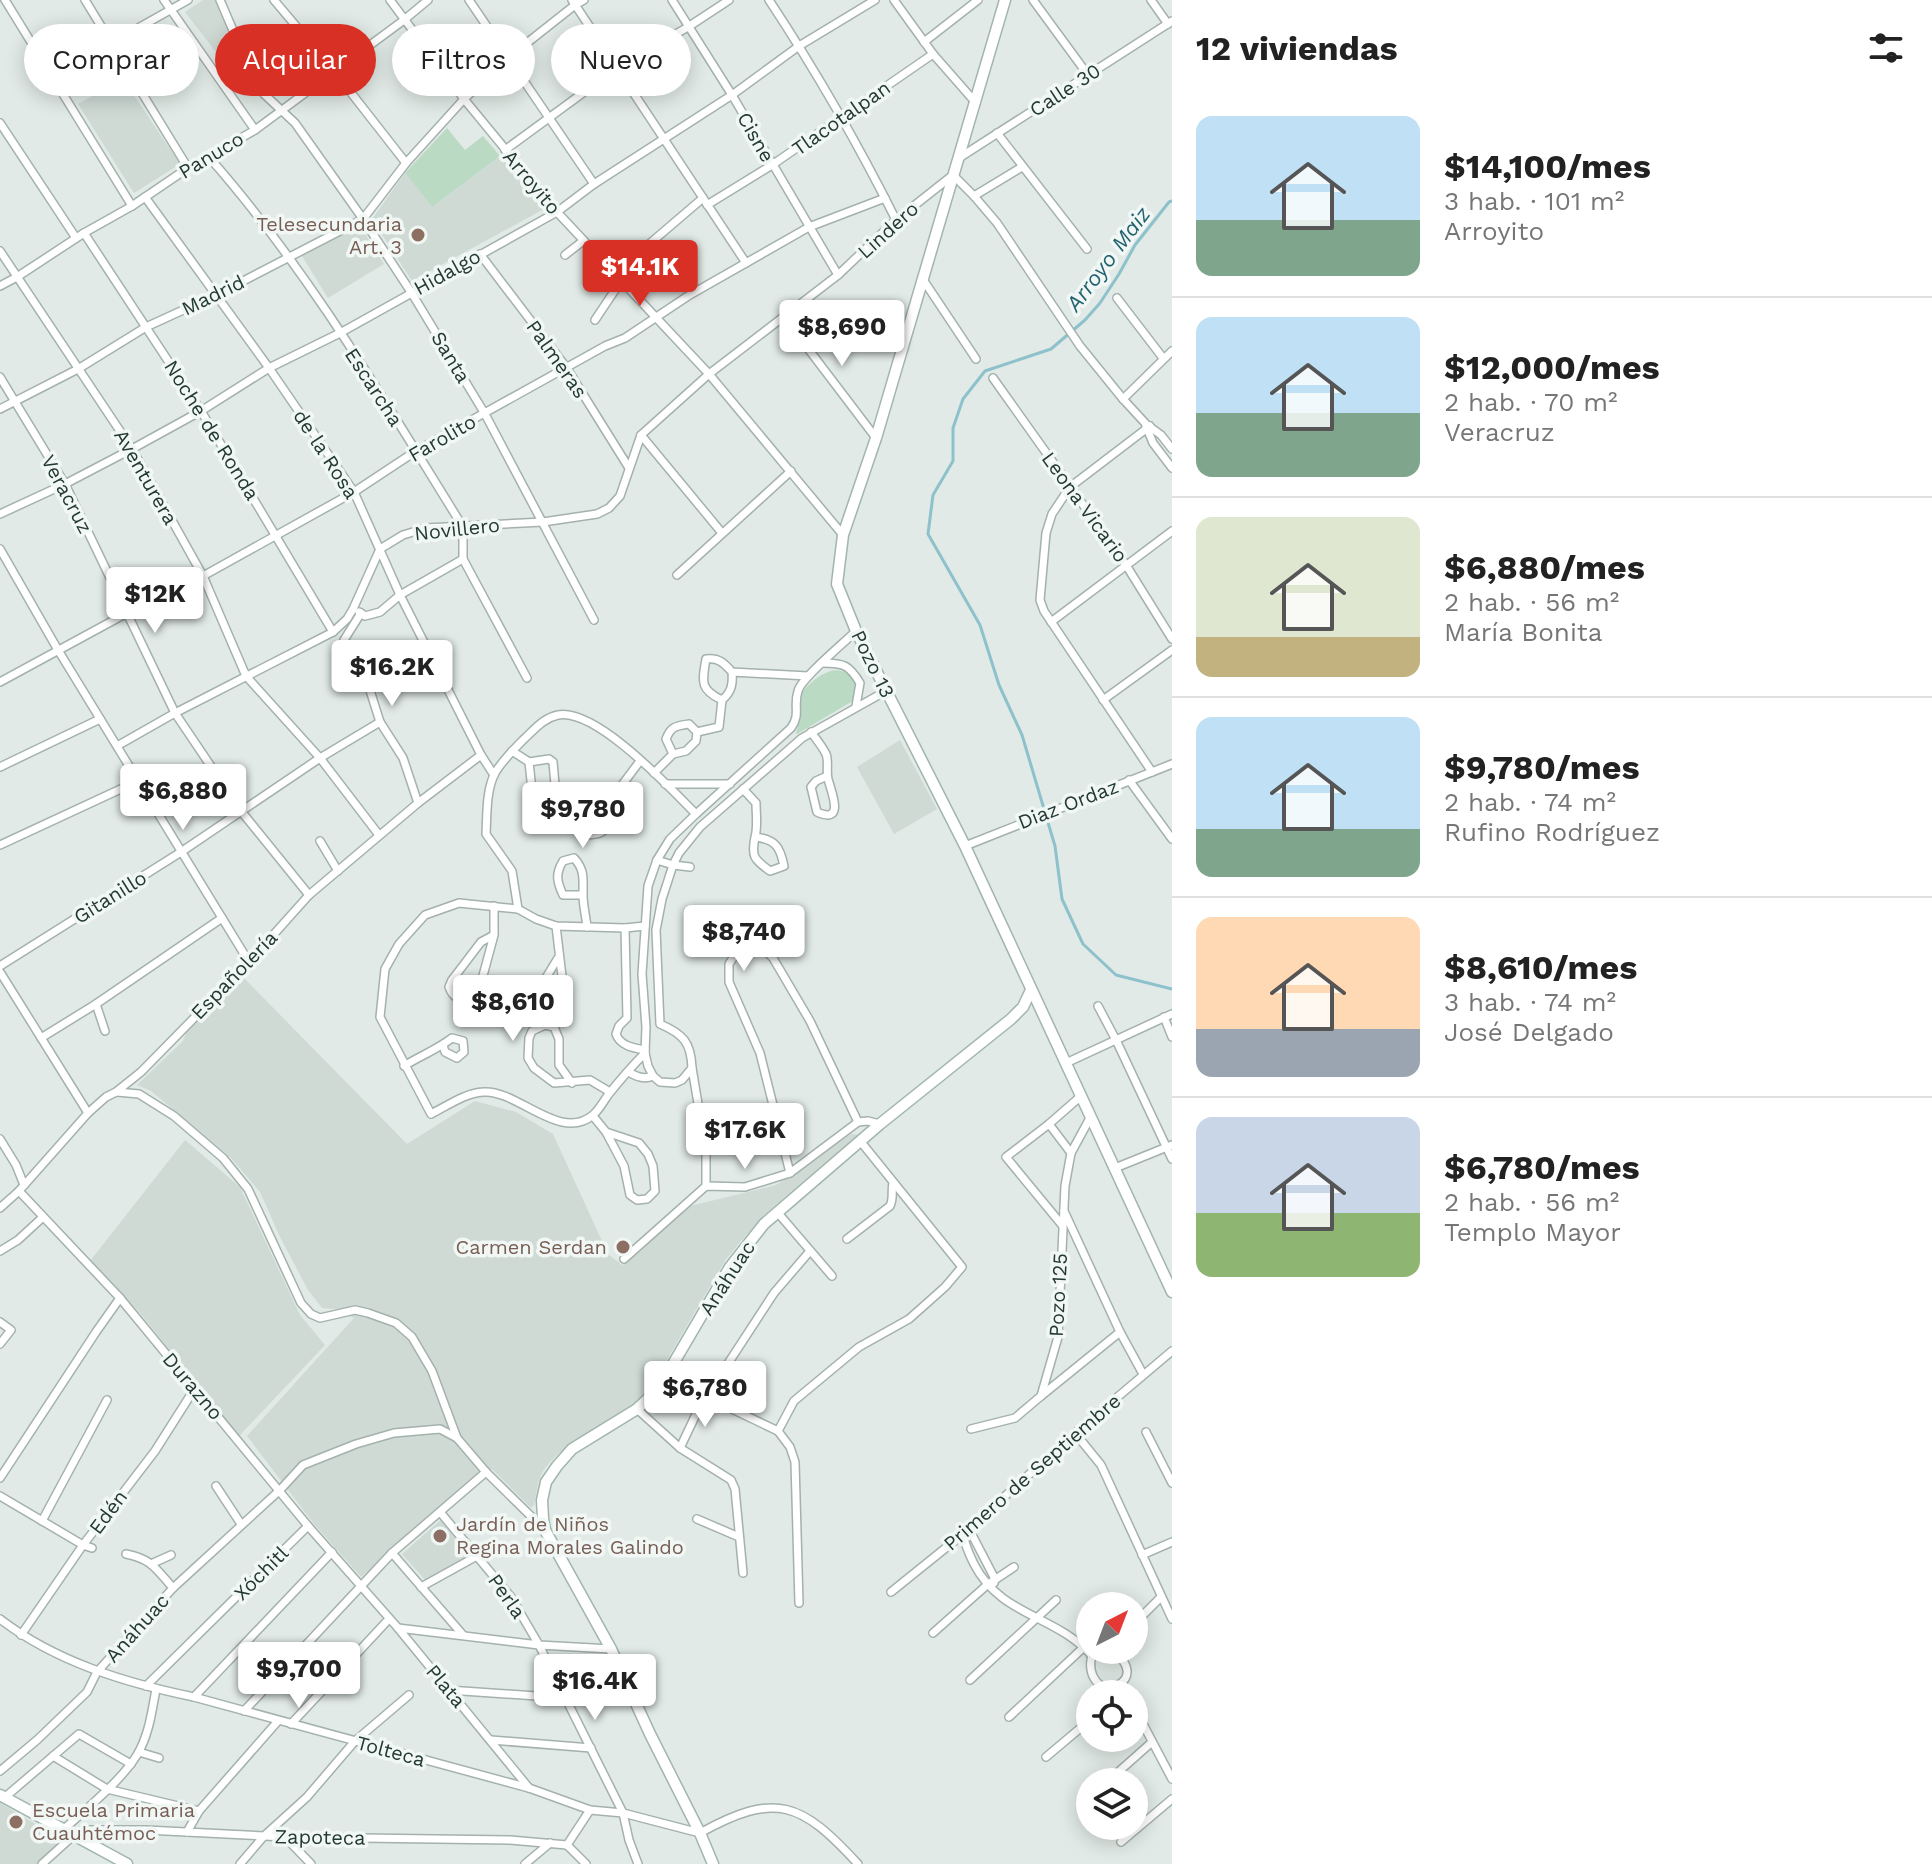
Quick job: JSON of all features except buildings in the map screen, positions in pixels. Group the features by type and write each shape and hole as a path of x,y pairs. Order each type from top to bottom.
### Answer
{"main road":[{"name":"Pozo 13","path":"1005,0 876,438 843,535 837,584 856,631 965,846 1090,1118 1168,1274 1172,1292"},
{"name":"Anáhuac","path":"545,1530 542,1500 546,1482 557,1466 572,1449 637,1409 652,1395 744,1248 764,1224 880,1124 1011,1019 1023,1007 1031,990"},
{"path":"545,1530 611,1649 713,1864"},
{"path":"2,1796 127,1864"}],"street":[{"path":"5,0 132,206"},
{"path":"85,0 188,168"},
{"path":"164,0 255,130"},
{"path":"146,24 188,0"},
{"name":"Santa","path":"220,0 253,77 264,94 295,123 363,219 485,414 594,620"},
{"path":"274,0 294,24"},
{"name":"Arroyito","path":"390,0 464,99 557,212 709,374 843,535"},
{"name":"Panuco","path":"376,40 428,0"},
{"path":"469,0 485,24"},
{"name":"Madrid","path":"535,35 573,2 584,0"},
{"name":"Cisne","path":"672,0 686,24"},
{"path":"691,25 729,0"},
{"path":"769,0 842,119 896,220"},
{"name":"Hidalgo","path":"0,514 132,449 201,411 269,368 340,333 557,212 594,184 732,95 799,46 875,0"},
{"path":"894,0 933,54 976,103"},
{"path":"924,42 978,0"},
{"path":"1033,0 1088,75"},
{"path":"1151,0 1170,22"},
{"path":"573,2 588,24"},
{"name":"Calle 30","path":"958,158 1170,22"},
{"name":"Cisne","path":"691,32 838,275"},
{"name":"Tlacotalpan","path":"595,320 641,251 705,202 772,165 933,54"},
{"name":"Panuco","path":"0,286 132,206 188,168 255,130 302,96"},
{"path":"354,96 406,163"},
{"name":"Madrid","path":"0,409 78,369 146,327 216,295 363,219 406,163 467,96"},
{"path":"535,96 594,184"},
{"path":"505,150 579,96"},
{"path":"635,96 746,263"},
{"name":"Noche de Ronda","path":"0,123 146,327 201,411 333,632"},
{"path":"997,133 1087,249"},
{"name":"Escarcha","path":"208,156 233,184 340,333 463,527"},
{"path":"974,196 1022,167"},
{"path":"953,175 997,223 1080,346 1123,399 1172,449"},
{"name":"Lindero","path":"709,374 838,275 896,220 953,175"},
{"name":"de la Rosa","path":"145,197 354,492 400,595 494,775"},
{"name":"Farolito","path":"0,682 203,576 354,492 416,451 566,367 625,338 656,316 809,227 885,198"},
{"path":"565,255 583,241"},
{"name":"Aventurera","path":"0,251 132,449 203,576 246,676 320,758 379,835"},
{"name":"Palmeras","path":"480,254 566,367 629,468"},
{"path":"922,278 976,359"},
{"path":"1117,298 1163,358"},
{"path":"784,317 876,438"},
{"path":"1123,399 1172,351"},
{"name":"Novillero","path":"380,549 403,535 426,528 543,522 597,514 609,508 620,496 641,435 709,374"},
{"name":"Veracruz","path":"0,377 65,484 175,713 241,811 309,895"},
{"name":"Leona Vicario","path":"993,378 1126,565 1172,639"},
{"path":"1148,426 1070,487 1052,514 1046,533 1040,600 1051,622 1152,772"},
{"path":"1148,426 1153,443 1172,468"},
{"path":"641,435 722,533"},
{"path":"677,575 791,471"},
{"path":"463,527 463,559 527,678"},
{"path":"1051,622 1172,531"},
{"path":"0,549 58,650 249,962"},
{"path":"380,549 344,640 345,647 368,684 380,722 403,758 418,803"},
{"path":"357,611 365,616 380,612 400,595 463,559"},
{"path":"117,746 333,632 357,611"},
{"path":"692,1068 682,1080 660,1082 648,1066 645,1052 642,974 645,926 648,886 657,860 670,839 791,728 797,720 798,690 808,676 856,631"},
{"path":"1103,700 1172,650"},
{"path":"697,732 719,727 722,700 733,683 732,672 723,662 706,659 704,686 710,694 722,700"},
{"path":"823,663 841,663 853,671 860,683 856,706"},
{"path":"732,672 808,676"},
{"path":"660,1024 656,930 673,865 690,838 802,738 886,691"},
{"path":"518,909 512,871 486,834 489,792 494,775 512,751 545,719 560,714 578,716 600,727 696,814"},
{"path":"0,767 100,719"},
{"name":"Gitanillo","path":"0,966 380,722"},
{"path":"673,754 666,739 670,729 689,724 697,732"},
{"path":"791,728 802,738"},
{"path":"654,773 673,754 686,751 696,741 697,732"},
{"path":"811,732 827,756 827,776 836,803 831,813 823,814 817,812 811,787 827,776"},
{"path":"512,751 529,762 549,759 553,762 556,796 549,800 533,799 529,762"},
{"name":"Españolería","path":"0,1208 22,1188 88,1113 141,1072 249,962 309,895 418,803 481,755"},
{"path":"613,797 576,799 582,835 603,831 613,797 640,761"},
{"name":"Diaz Ordaz","path":"965,846 1172,764"},
{"path":"1129,780 1172,839"},
{"path":"0,845 138,781"},
{"path":"665,784 730,784"},
{"path":"743,789 756,803 756,837 752,846 755,858 770,871 784,866 781,851 769,839 756,837"},
{"path":"320,841 338,871"},
{"path":"583,895 563,895 557,883 557,870 563,861 572,857 581,866 584,879 587,927"},
{"path":"657,860 690,867"},
{"path":"645,926 556,926 518,909 459,903 425,915 399,944 385,969 380,1017 431,1114 482,1092 496,1094 562,1122 574,1124 593,1116 645,1052"},
{"path":"494,906 494,935 478,994 473,1000 462,1001 451,995 449,987 452,980 481,942 494,935"},
{"path":"41,1038 222,918"},
{"path":"556,926 564,993 562,1008 547,1009 541,1005 541,986 558,958"},
{"path":"625,928 627,1018 616,1034 618,1040 645,1052"},
{"path":"790,1173 760,1053 729,982 729,964 737,952 751,945 760,945 773,958 810,1021 858,1122"},
{"path":"0,972 88,1113"},
{"path":"96,1004 105,1031"},
{"path":"1098,1006 1169,1146 1172,1159"},
{"path":"1066,1063 1168,1015 1172,1037"},
{"path":"646,1027 660,1024 673,1030 690,1048 706,1151 706,1186"},
{"path":"572,1083 559,1065 559,1039 554,1027 545,1025 532,1031 528,1058 534,1068 554,1083 572,1083 590,1080 610,1092"},
{"path":"404,1066 443,1045"},
{"path":"628,1072 638,1077 653,1076"},
{"path":"116,1092 139,1094 174,1116 223,1158 248,1189 301,1303 311,1314 320,1318 355,1310 396,1323 412,1337 432,1371 457,1438 486,1472 545,1530"},
{"path":"1062,1225 1006,1157 1081,1096"},
{"path":"593,1116 606,1132 624,1166 630,1195 637,1200 647,1199 655,1191 653,1166 648,1154 639,1143 606,1132"},
{"name":"Pozo 125","path":"1041,1396 1058,1337 1063,1208 1071,1153 1090,1118"},
{"path":"624,1259 706,1186 745,1187 790,1173 858,1122 880,1124"},
{"path":"1049,1124 1071,1153"},
{"name":"Durazno","path":"0,1139 16,1165 22,1188 43,1217 120,1298 308,1526 362,1586"},
{"path":"778,1431 794,1401 859,1347 909,1319 962,1267 861,1142"},
{"path":"1115,1168 1169,1146"},
{"path":"847,1239 890,1206 893,1183"},
{"path":"1063,1208 1120,1332 1143,1374"},
{"path":"778,1213 832,1276"},
{"path":"0,1251 18,1240 43,1217"},
{"path":"680,1448 692,1421 774,1293 810,1251"},
{"path":"0,1478 120,1298"},
{"path":"0,1322 11,1330 0,1344"},
{"path":"971,1429 1015,1418 1120,1332"},
{"name":"Primero de Septiembre","path":"891,1592 966,1531 1172,1351"},
{"name":"Edén","path":"21,1635 83,1545 155,1451 195,1388"},
{"path":"707,1397 778,1431 790,1447 795,1462 799,1603"},
{"path":"42,1521 107,1400"},
{"path":"637,1409 680,1448 731,1480 735,1489 743,1573"},
{"name":"Anáhuac","path":"0,1771 87,1692 97,1672 173,1588 303,1465 394,1433 440,1429 457,1438"},
{"path":"1146,1432 1172,1483"},
{"path":"1075,1433 1101,1465 1172,1619"},
{"path":"244,1711 392,1553 486,1472"},
{"path":"216,1486 241,1524"},
{"path":"0,1496 92,1548"},
{"name":"Perla","path":"440,1512 511,1597 539,1645 623,1813 638,1864"},
{"path":"697,1519 739,1537"},
{"name":"Xóchitl","path":"146,1686 308,1526"},
{"path":"966,1531 992,1585 1011,1605 1076,1640"},
{"path":"1142,1555 1172,1542"},
{"path":"194,1697 332,1552"},
{"path":"392,1553 463,1635"},
{"path":"126,1554 143,1557 173,1588"},
{"path":"151,1564 171,1555"},
{"path":"421,1587 477,1556"},
{"path":"933,1633 1014,1567"},
{"name":"Plata","path":"362,1586 529,1788"},
{"path":"1148,1610 1161,1597"},
{"path":"970,1680 1056,1600"},
{"name":"Tolteca","path":"0,1619 21,1635 97,1672 529,1788 590,1810 623,1813 700,1833"},
{"path":"291,1724 389,1619"},
{"path":"398,1628 539,1645 611,1649"},
{"path":"1009,1717 1076,1654"},
{"path":"42,1864 139,1752 150,1721 156,1689"},
{"path":"448,1690 565,1698"},
{"path":"240,1864 264,1836 307,1797 355,1741 409,1695"},
{"path":"187,1832 199,1811 278,1721"},
{"path":"1046,1757 1076,1732"},
{"path":"2,1796 79,1734 131,1764"},
{"path":"1148,1734 1172,1779"},
{"path":"491,1740 591,1748"},
{"path":"1123,1768 1152,1742"},
{"path":"139,1752 159,1758"},
{"path":"53,1756 107,1789 199,1811"},
{"path":"1121,1842 1172,1799"},
{"path":"700,1833 730,1816 752,1809 770,1807 794,1811 831,1835 858,1864"},
{"path":"586,1864 567,1845 590,1810"},
{"name":"Zapoteca","path":"68,1833 83,1830 187,1832 285,1837 510,1840 567,1845"},
{"path":"285,1837 311,1864"},
{"path":"525,1864 550,1843"}],"shaded area":[{"path":"203,0 221,0 234,24 215,24 215,51 199,30 199,24 194,24 185,12"},
{"path":"92,96 134,96 180,164 134,193 78,104"},
{"path":"500,156 544,209 412,281 372,219 405,173 432,207"},
{"path":"359,224 384,264 328,298 302,256"},
{"path":"900,740 937,809 894,834 857,767"},
{"path":"236,970 407,1144 475,1101 516,1112 553,1134 608,1254 622,1265 686,1207 776,1185 851,1134 865,1135 747,1234 726,1259 651,1387 633,1406 559,1453 550,1462 538,1483 531,1508 492,1469 361,1577 314,1524 247,1436 354,1318 336,1309 322,1308 308,1290 260,1192 230,1157 151,1091 137,1085 183,1041 193,1015"},
{"path":"185,1140 240,1187 300,1315 325,1345 239,1436 140,1313 90,1261"},
{"name":"Jardín de Niños Regina Morales Galindo","path":"443,1518 473,1556 427,1582 402,1554"},
{"name":"Escuela Primaria Cuauhtémoc","path":"0,1803 64,1841 37,1864 0,1864"}],"green space":[{"path":"447,128 465,150 483,136 500,156 432,207 405,173"},
{"path":"836,670 848,674 857,683 856,699 797,734 801,693 821,675"}],"waterway":[{"name":"Arroyo Maiz","path":"1172,201 1135,245 1100,303 1085,320 1051,349 985,371 963,399 953,428 953,461 933,495 928,534 980,625 999,685 1022,735 1055,846 1062,899 1083,944 1116,975 1172,989"}],"place":[{"name":"Telesecundaria Art. 3","path":"418,235"},
{"name":"Carmen Serdan","path":"623,1247"},
{"name":"Jardín de Niños Regina Morales Galindo","path":"440,1536"},
{"name":"Escuela Primaria Cuauhtémoc","path":"16,1822"}]}
